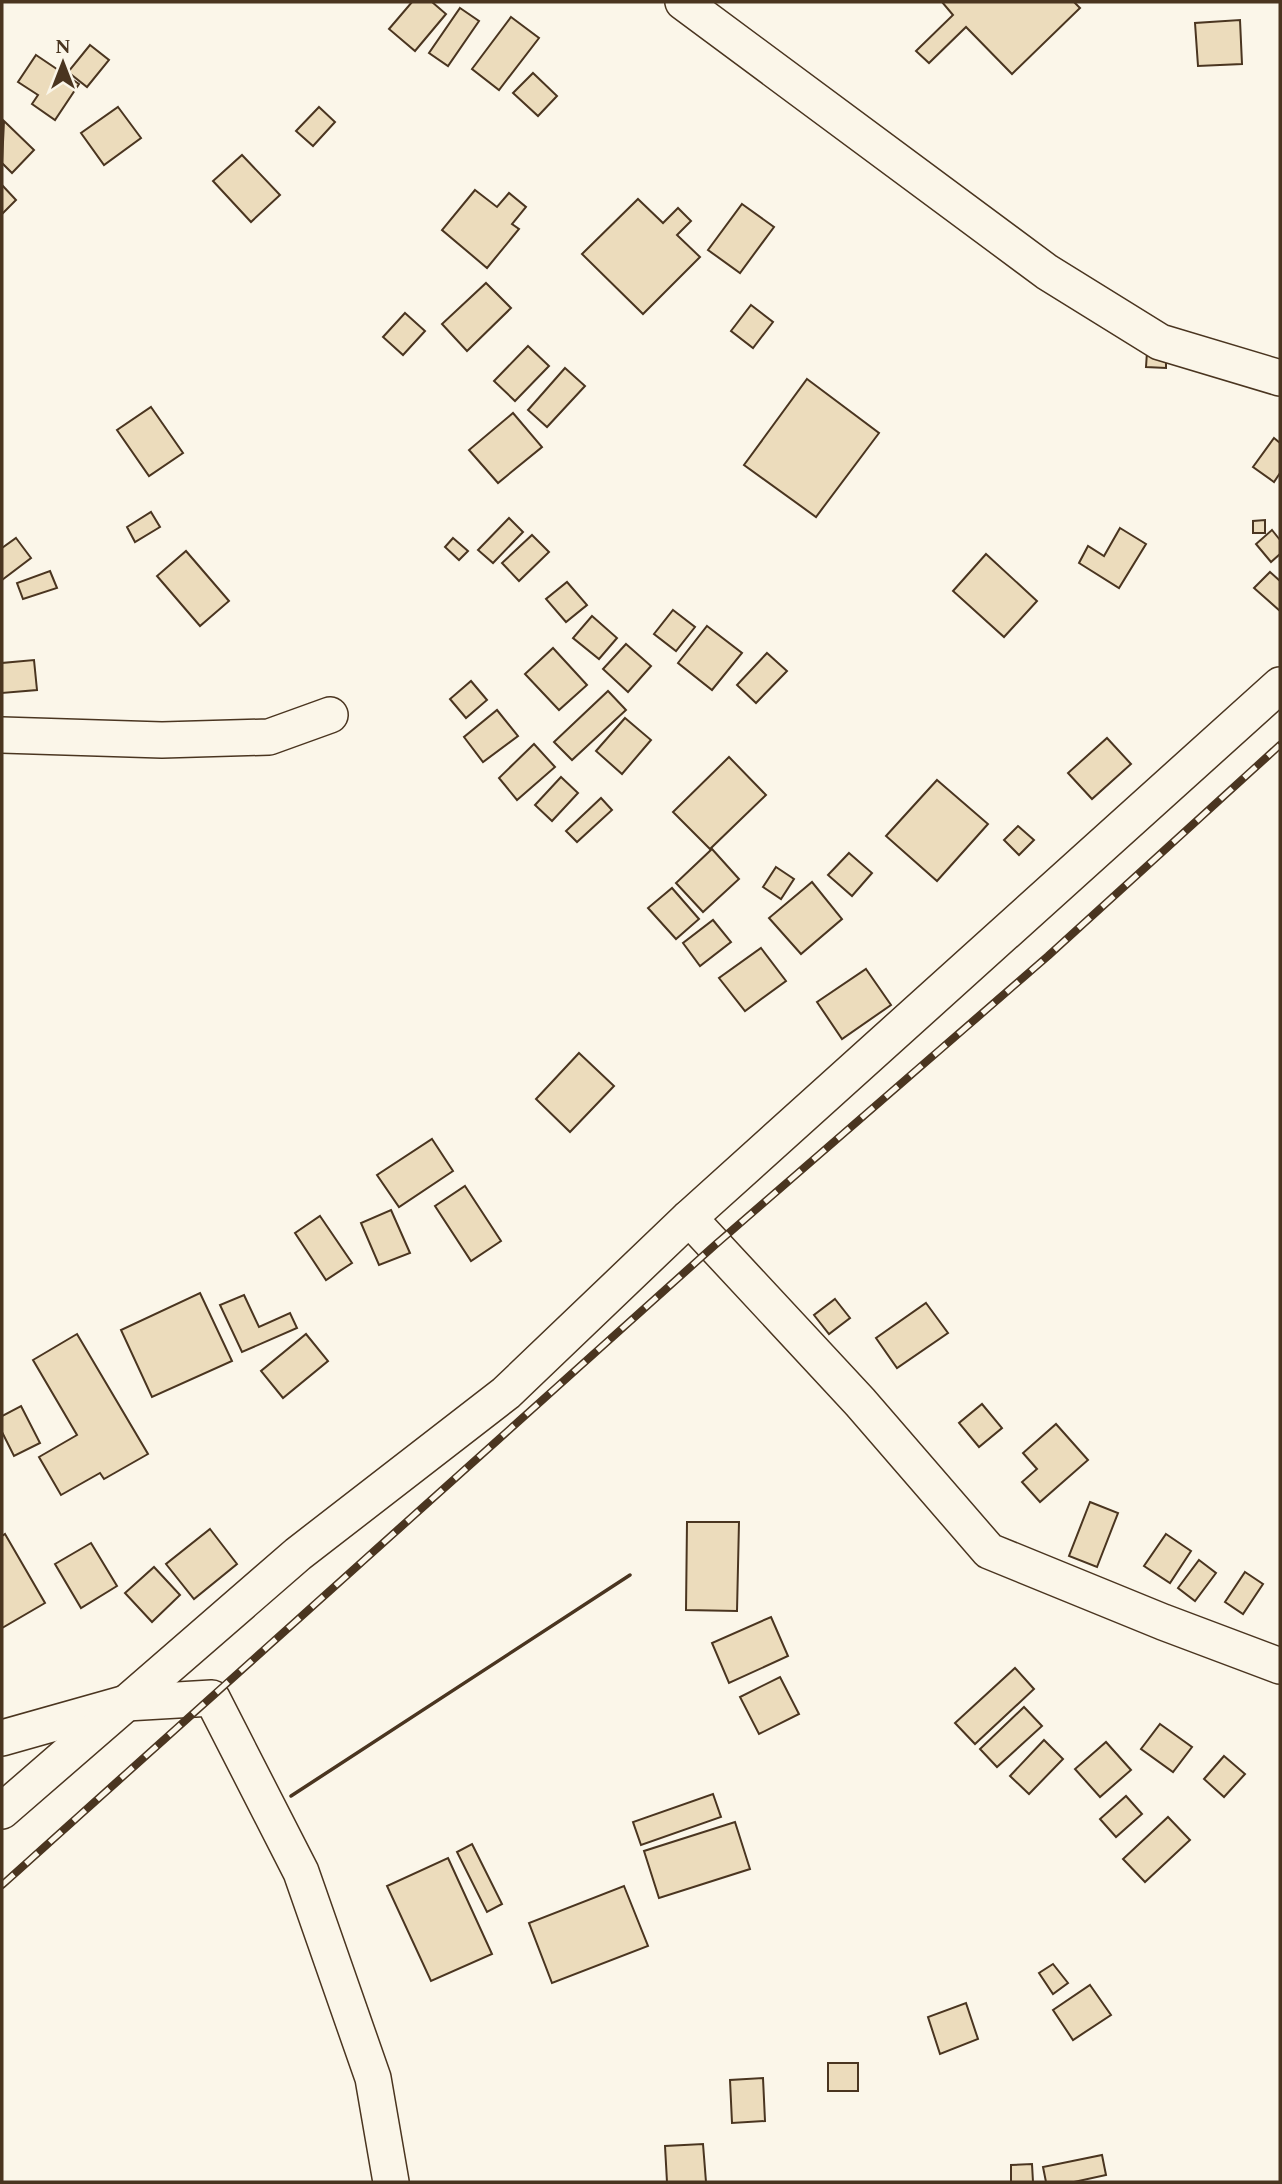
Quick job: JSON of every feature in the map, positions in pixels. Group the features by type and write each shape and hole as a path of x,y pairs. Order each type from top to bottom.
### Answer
{"street":[{"path":"683,2 1047,272 1160,342 1280,378"},
{"path":"2,1811 298,1554 506,1393 689,1218 1280,685"},
{"path":"2,734 162,740 269,737 330,715"},
{"path":"689,1218 860,1402 989,1551 1280,1666"},
{"path":"2,1738 126,1703 212,1698 301,1872 373,2078 391,2182"}],"building":[{"path":"412,2 432,2 446,14 415,51 389,29"},
{"path":"942,2 1074,2 1080,8 1012,74 966,27 929,63 916,51 953,15"},
{"path":"460,8 479,21 448,66 429,53"},
{"path":"511,17 539,38 499,90 472,69"},
{"path":"1240,20 1242,64 1198,66 1195,23"},
{"path":"90,45 109,60 87,87 68,72"},
{"path":"36,55 79,84 55,120 32,104 38,95 18,82"},
{"path":"533,73 557,96 538,116 513,93"},
{"path":"118,107 141,138 104,165 81,133"},
{"path":"319,107 335,122 313,146 296,131"},
{"path":"4,121 34,150 12,173 2,163"},
{"path":"242,155 280,195 251,222 213,181"},
{"path":"2,185 16,200 2,214"},
{"path":"475,190 497,207 509,193 526,207 512,224 519,229 487,268 442,230"},
{"path":"638,199 663,223 678,208 691,221 677,235 700,257 643,314 582,254"},
{"path":"742,204 774,227 740,273 708,250"},
{"path":"486,283 511,308 467,351 442,324"},
{"path":"751,305 773,322 753,348 731,331"},
{"path":"405,313 425,331 403,355 383,337"},
{"path":"528,346 549,366 515,401 494,381"},
{"path":"1147,352 1166,353 1166,368 1146,367"},
{"path":"565,368 585,386 547,427 528,410"},
{"path":"807,379 879,433 816,517 744,465"},
{"path":"151,407 183,453 149,476 117,430"},
{"path":"513,413 542,447 498,483 469,450"},
{"path":"1274,438 1280,443 1280,473 1274,482 1253,467"},
{"path":"151,512 160,527 135,542 127,527"},
{"path":"509,518 523,532 493,563 478,550"},
{"path":"1265,520 1265,533 1253,533 1253,521"},
{"path":"1120,528 1146,544 1119,588 1079,563 1088,546 1104,556"},
{"path":"1272,530 1280,540 1280,554 1271,562 1256,544"},
{"path":"532,535 549,552 519,581 502,563"},
{"path":"16,538 31,558 2,580 2,548"},
{"path":"453,538 468,551 459,560 445,547"},
{"path":"186,551 229,601 200,626 157,576"},
{"path":"986,554 1037,601 1004,637 953,591"},
{"path":"50,571 57,588 23,599 17,583"},
{"path":"1270,572 1280,581 1280,611 1254,588"},
{"path":"567,582 587,605 566,622 546,599"},
{"path":"673,610 695,627 676,651 654,634"},
{"path":"592,616 617,638 599,659 573,638"},
{"path":"707,626 742,653 712,690 678,663"},
{"path":"626,644 651,666 628,692 603,669"},
{"path":"553,648 587,685 559,710 525,674"},
{"path":"767,653 787,671 756,703 737,685"},
{"path":"34,660 37,690 2,693 2,663"},
{"path":"471,681 487,700 466,718 450,699"},
{"path":"608,691 626,710 572,760 554,742"},
{"path":"497,710 518,736 483,762 464,737"},
{"path":"625,718 651,740 622,774 596,751"},
{"path":"1107,738 1131,764 1092,799 1068,773"},
{"path":"534,744 555,767 517,800 499,778"},
{"path":"729,757 766,795 710,849 673,812"},
{"path":"561,777 578,793 552,821 535,805"},
{"path":"937,780 988,824 937,881 886,836"},
{"path":"601,798 612,810 577,842 566,831"},
{"path":"1018,826 1034,840 1019,855 1004,840"},
{"path":"712,849 739,879 703,912 676,883"},
{"path":"849,853 872,873 852,896 828,875"},
{"path":"776,867 794,879 781,899 763,887"},
{"path":"812,882 842,919 801,954 769,918"},
{"path":"672,888 699,919 676,939 648,908"},
{"path":"713,920 731,942 700,966 683,943"},
{"path":"761,948 786,981 745,1011 719,978"},
{"path":"866,969 891,1005 842,1039 817,1002"},
{"path":"579,1053 614,1086 570,1132 536,1099"},
{"path":"432,1139 453,1171 399,1207 377,1175"},
{"path":"465,1186 501,1241 471,1261 435,1206"},
{"path":"391,1210 410,1253 379,1265 361,1223"},
{"path":"320,1216 352,1263 326,1280 295,1233"},
{"path":"200,1293 232,1361 152,1397 121,1330"},
{"path":"244,1295 259,1327 290,1313 297,1328 242,1352 220,1305"},
{"path":"835,1299 850,1318 829,1334 814,1315"},
{"path":"926,1303 948,1333 897,1368 876,1338"},
{"path":"77,1334 148,1454 104,1479 100,1473 61,1495 39,1457 77,1435 33,1360"},
{"path":"306,1334 328,1361 283,1398 261,1371"},
{"path":"982,1404 1002,1428 979,1447 959,1423"},
{"path":"21,1406 40,1443 14,1456 2,1432 2,1416"},
{"path":"1056,1424 1088,1460 1040,1502 1022,1482 1037,1469 1023,1453"},
{"path":"1090,1502 1118,1513 1097,1567 1069,1556"},
{"path":"687,1522 739,1522 737,1611 686,1610"},
{"path":"210,1529 237,1564 194,1599 166,1564"},
{"path":"5,1534 45,1603 2,1628 2,1536"},
{"path":"1166,1534 1191,1551 1170,1583 1144,1566"},
{"path":"91,1543 117,1586 81,1608 55,1564"},
{"path":"1199,1560 1216,1573 1195,1601 1178,1588"},
{"path":"154,1567 180,1595 152,1622 125,1593"},
{"path":"1245,1572 1263,1584 1243,1614 1225,1602"},
{"path":"771,1617 788,1656 729,1683 712,1643"},
{"path":"1015,1668 1034,1689 975,1744 955,1723"},
{"path":"780,1677 799,1714 759,1734 740,1697"},
{"path":"1024,1707 1042,1726 997,1767 980,1749"},
{"path":"1160,1724 1192,1747 1173,1772 1141,1749"},
{"path":"1044,1740 1063,1759 1029,1794 1010,1776"},
{"path":"1106,1742 1131,1770 1100,1797 1075,1769"},
{"path":"1224,1756 1245,1774 1224,1797 1204,1779"},
{"path":"713,1794 721,1817 641,1845 633,1822"},
{"path":"1126,1796 1142,1814 1116,1837 1100,1819"},
{"path":"1168,1817 1190,1840 1145,1882 1123,1859"},
{"path":"735,1822 750,1869 659,1898 644,1851"},
{"path":"472,1844 502,1904 487,1912 457,1852"},
{"path":"448,1858 492,1954 431,1981 387,1886"},
{"path":"624,1886 648,1946 552,1983 529,1923"},
{"path":"1053,1964 1068,1983 1053,1994 1039,1973"},
{"path":"1090,1985 1111,2015 1073,2040 1053,2010"},
{"path":"966,2003 978,2039 940,2054 928,2017"},
{"path":"828,2063 858,2063 858,2091 828,2091"},
{"path":"763,2078 765,2121 732,2123 730,2080"},
{"path":"703,2144 706,2182 667,2182 665,2146"},
{"path":"1102,2155 1106,2175 1074,2182 1046,2182 1043,2167"},
{"path":"1032,2164 1033,2182 1011,2182 1011,2165"}],"railway":[{"path":"2,1885 715,1245 1048,956 1280,745"}],"wall":[{"path":"291,1796 630,1575"}]}
